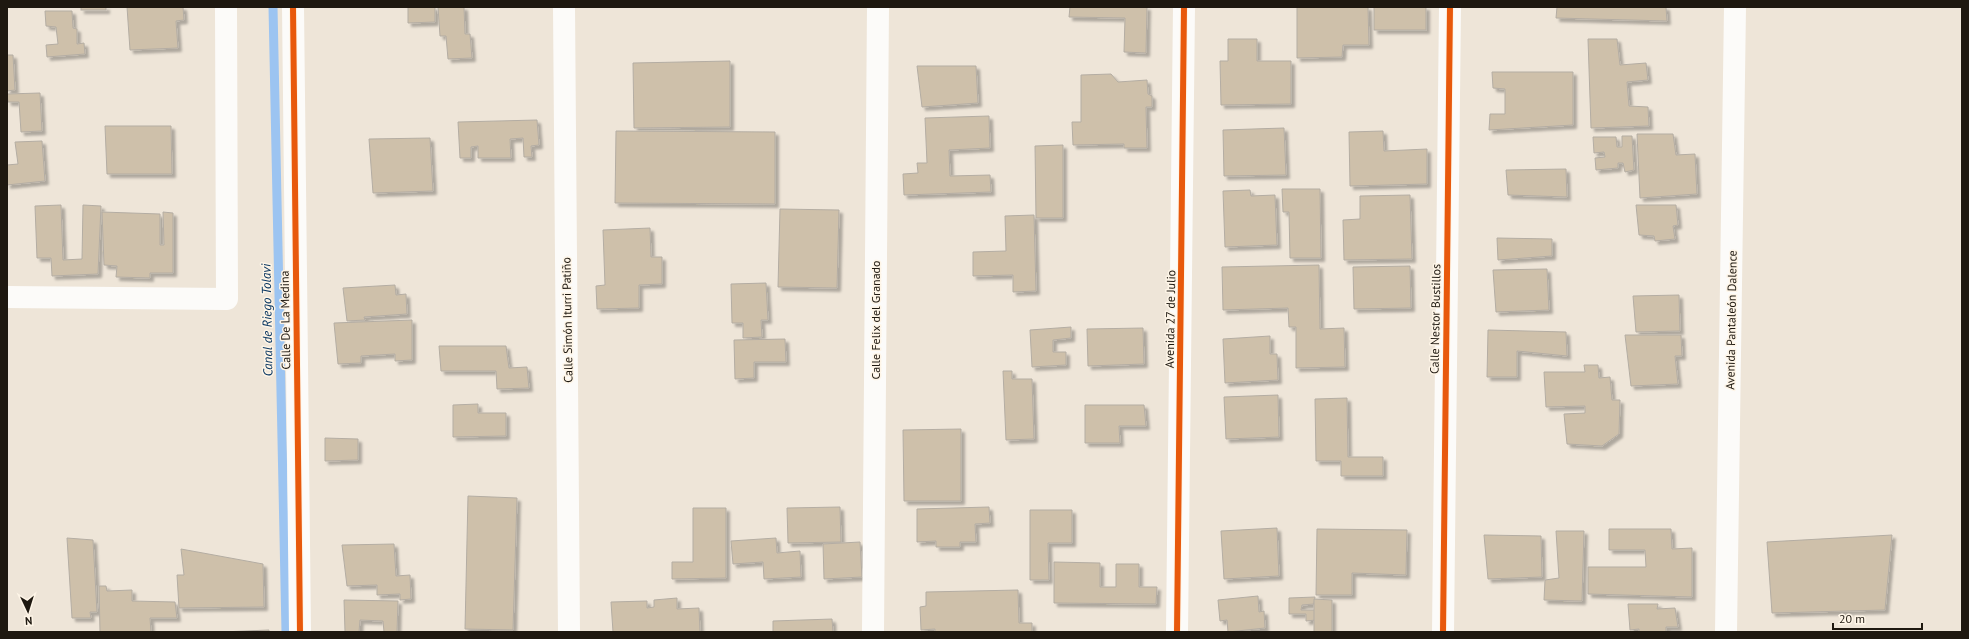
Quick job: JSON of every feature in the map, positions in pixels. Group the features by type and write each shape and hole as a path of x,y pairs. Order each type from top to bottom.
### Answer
{"street":[{"path":"7,297 227,299 226,7"},
{"name":"Calle De La Medina","path":"293,7 300,632"},
{"name":"Calle Simón Iturri Patiño","path":"564,7 569,632"},
{"name":"Calle Felix del Granado","path":"873,632 878,7"},
{"name":"Avenida 27 de Julio","path":"1177,632 1184,7"},
{"name":"Calle Nestor Bustillos","path":"1443,632 1450,7"},
{"name":"Avenida Pantaleón Dalence","path":"1726,632 1735,7"}],"building":[{"path":"81,7 106,7 106,10 81,10"},
{"path":"127,7 183,7 184,20 176,21 178,48 130,50"},
{"path":"408,7 435,7 435,22 408,23"},
{"path":"438,7 464,7 465,34 470,34 472,58 448,59 446,36 440,36"},
{"path":"1070,7 1147,7 1146,53 1124,52 1125,18 1069,17"},
{"path":"1297,7 1368,7 1369,45 1343,45 1342,57 1297,58"},
{"path":"1374,7 1426,7 1426,30 1374,30"},
{"path":"1557,7 1666,7 1667,21 1556,18"},
{"path":"45,11 72,11 73,28 77,29 77,44 84,43 85,54 47,57 46,45 58,44 56,27 46,26"},
{"path":"1228,39 1257,39 1257,61 1291,61 1291,104 1221,105 1220,61 1228,61"},
{"path":"1588,39 1617,39 1620,65 1646,63 1648,80 1627,82 1629,106 1648,107 1649,126 1591,128"},
{"path":"7,55 13,55 15,90 7,91"},
{"path":"730,61 730,127 634,128 633,63"},
{"path":"917,66 976,66 978,103 922,107"},
{"path":"1492,72 1573,72 1573,125 1489,130 1490,114 1505,114 1505,89 1493,88"},
{"path":"1111,74 1118,82 1147,80 1148,94 1152,96 1152,107 1146,107 1147,148 1124,148 1124,144 1073,145 1072,122 1081,122 1081,75"},
{"path":"40,93 42,131 21,132 19,102 8,102 7,94"},
{"path":"989,116 990,148 949,150 950,176 990,175 991,192 904,195 903,174 918,173 917,163 927,163 925,118"},
{"path":"537,120 539,145 531,146 532,157 524,157 523,138 510,139 511,158 478,158 478,146 471,147 471,158 460,158 458,122"},
{"path":"105,126 171,126 172,174 107,174"},
{"path":"1284,128 1286,175 1224,176 1223,130"},
{"path":"616,131 775,132 775,204 615,203"},
{"path":"1383,131 1384,151 1427,149 1427,184 1350,186 1349,132"},
{"path":"1637,134 1673,134 1676,155 1695,154 1697,194 1640,198"},
{"path":"1622,136 1632,136 1634,170 1625,172 1623,163 1618,163 1618,168 1596,170 1595,158 1605,157 1604,152 1594,153 1593,137 1616,137 1617,147 1622,147"},
{"path":"430,138 433,191 373,193 369,139"},
{"path":"42,141 45,181 7,185 7,165 18,164 15,142"},
{"path":"1063,145 1063,218 1036,218 1035,146"},
{"path":"1566,169 1567,197 1508,195 1506,170"},
{"path":"1282,189 1320,189 1321,258 1290,258 1289,212 1283,212"},
{"path":"1250,190 1251,196 1275,195 1277,245 1225,247 1223,191"},
{"path":"1410,195 1412,259 1344,260 1343,220 1360,219 1360,196"},
{"path":"61,205 63,260 82,259 83,205 101,206 98,274 52,276 51,258 37,258 35,206"},
{"path":"1636,205 1676,205 1678,225 1673,226 1675,239 1655,241 1654,236 1639,235"},
{"path":"780,209 839,210 837,288 778,287"},
{"path":"102,212 160,214 160,245 164,245 163,212 173,213 173,273 150,273 150,278 116,277 117,266 104,265"},
{"path":"1034,215 1036,291 1013,292 1013,275 973,276 973,252 1006,251 1005,216"},
{"path":"650,228 651,257 662,257 662,284 639,285 639,308 597,309 596,286 605,285 603,230"},
{"path":"1497,238 1552,239 1552,256 1498,260"},
{"path":"1319,265 1320,329 1344,328 1345,367 1296,368 1296,327 1289,327 1288,308 1223,310 1222,267"},
{"path":"1410,266 1411,308 1354,309 1353,267"},
{"path":"1547,269 1549,310 1496,312 1493,270"},
{"path":"766,283 768,320 761,320 762,337 743,338 743,323 732,323 731,284"},
{"path":"395,285 396,295 406,294 407,314 364,317 365,320 347,321 343,288"},
{"path":"1679,295 1680,331 1636,332 1633,296"},
{"path":"412,320 412,360 395,361 395,354 361,356 361,363 338,364 334,323"},
{"path":"1071,327 1071,338 1053,340 1053,352 1066,352 1066,365 1032,367 1030,330"},
{"path":"1143,328 1144,364 1088,366 1087,329"},
{"path":"1488,330 1566,332 1567,356 1517,351 1517,377 1487,377"},
{"path":"1625,335 1681,335 1682,356 1675,356 1678,384 1631,386"},
{"path":"1270,336 1270,354 1277,354 1278,380 1225,383 1223,339"},
{"path":"785,339 786,362 754,362 754,378 735,379 734,340"},
{"path":"439,346 506,346 509,368 527,367 529,388 497,389 496,371 441,371"},
{"path":"1584,365 1598,365 1599,378 1610,377 1612,400 1620,400 1619,434 1602,446 1567,444 1564,414 1585,413 1585,406 1546,407 1544,372 1585,372"},
{"path":"1003,371 1012,371 1012,379 1032,379 1034,439 1006,440"},
{"path":"1278,395 1279,437 1226,439 1224,397"},
{"path":"1347,398 1348,457 1383,457 1383,476 1341,476 1341,461 1316,461 1315,399"},
{"path":"478,404 478,413 506,413 506,436 453,437 453,405"},
{"path":"1085,405 1144,405 1146,426 1119,426 1120,443 1085,443"},
{"path":"961,429 961,501 904,501 903,430"},
{"path":"325,438 358,439 358,460 325,461"},
{"path":"468,496 517,498 513,630 465,629"},
{"path":"840,507 841,542 788,543 787,508"},
{"path":"989,507 990,523 975,524 976,542 960,542 960,547 936,547 936,541 917,542 917,509"},
{"path":"693,508 726,508 726,578 672,579 672,562 693,562"},
{"path":"1030,510 1072,510 1072,543 1048,543 1049,580 1030,580"},
{"path":"1277,528 1279,576 1224,579 1221,531"},
{"path":"1317,529 1407,530 1406,575 1352,573 1352,595 1316,595"},
{"path":"1609,529 1671,529 1672,549 1692,548 1692,597 1588,594 1588,567 1646,567 1645,550 1609,550"},
{"path":"1556,531 1584,531 1582,601 1544,600 1545,580 1559,578"},
{"path":"1484,535 1541,536 1542,577 1488,579"},
{"path":"1892,535 1885,610 1772,613 1767,542"},
{"path":"67,538 93,540 97,612 90,612 91,618 72,618"},
{"path":"776,538 777,553 800,551 801,577 764,579 763,562 733,564 731,541"},
{"path":"860,542 862,577 824,579 823,544"},
{"path":"394,544 396,576 410,575 411,599 400,600 400,594 377,595 377,585 347,586 342,545"},
{"path":"181,549 263,564 264,607 179,608 177,575 184,575"},
{"path":"1054,562 1100,563 1100,587 1116,587 1116,564 1139,564 1139,587 1157,587 1156,604 1054,603"},
{"path":"99,586 106,586 107,591 132,590 132,601 175,602 177,618 150,618 151,632 100,632"},
{"path":"1018,590 1019,623 1032,623 1032,632 935,632 935,629 921,630 920,607 926,606 926,592"},
{"path":"1258,596 1259,612 1264,611 1265,628 1228,632 1227,620 1220,621 1218,600"},
{"path":"1315,597 1314,604 1302,605 1301,610 1316,610 1316,620 1306,621 1306,614 1289,614 1289,598"},
{"path":"677,598 677,609 699,608 700,632 613,632 611,602 647,601 647,608 654,607 654,600"},
{"path":"1314,599 1332,600 1332,632 1314,632"},
{"path":"344,600 398,601 397,632 384,632 383,621 360,620 359,632 345,632"},
{"path":"1628,604 1658,604 1657,609 1675,608 1678,627 1666,627 1666,632 1639,632 1639,629 1630,630"},
{"path":"832,619 833,632 773,632 773,621"},
{"path":"269,630 269,632 221,632"}],"waterway":[{"name":"Canal de Riego Tolavi","path":"273,7 286,632"}],"cycle path":[{"path":"293,7 300,632"},
{"path":"1177,632 1184,7"},
{"path":"1443,632 1450,7"}]}
